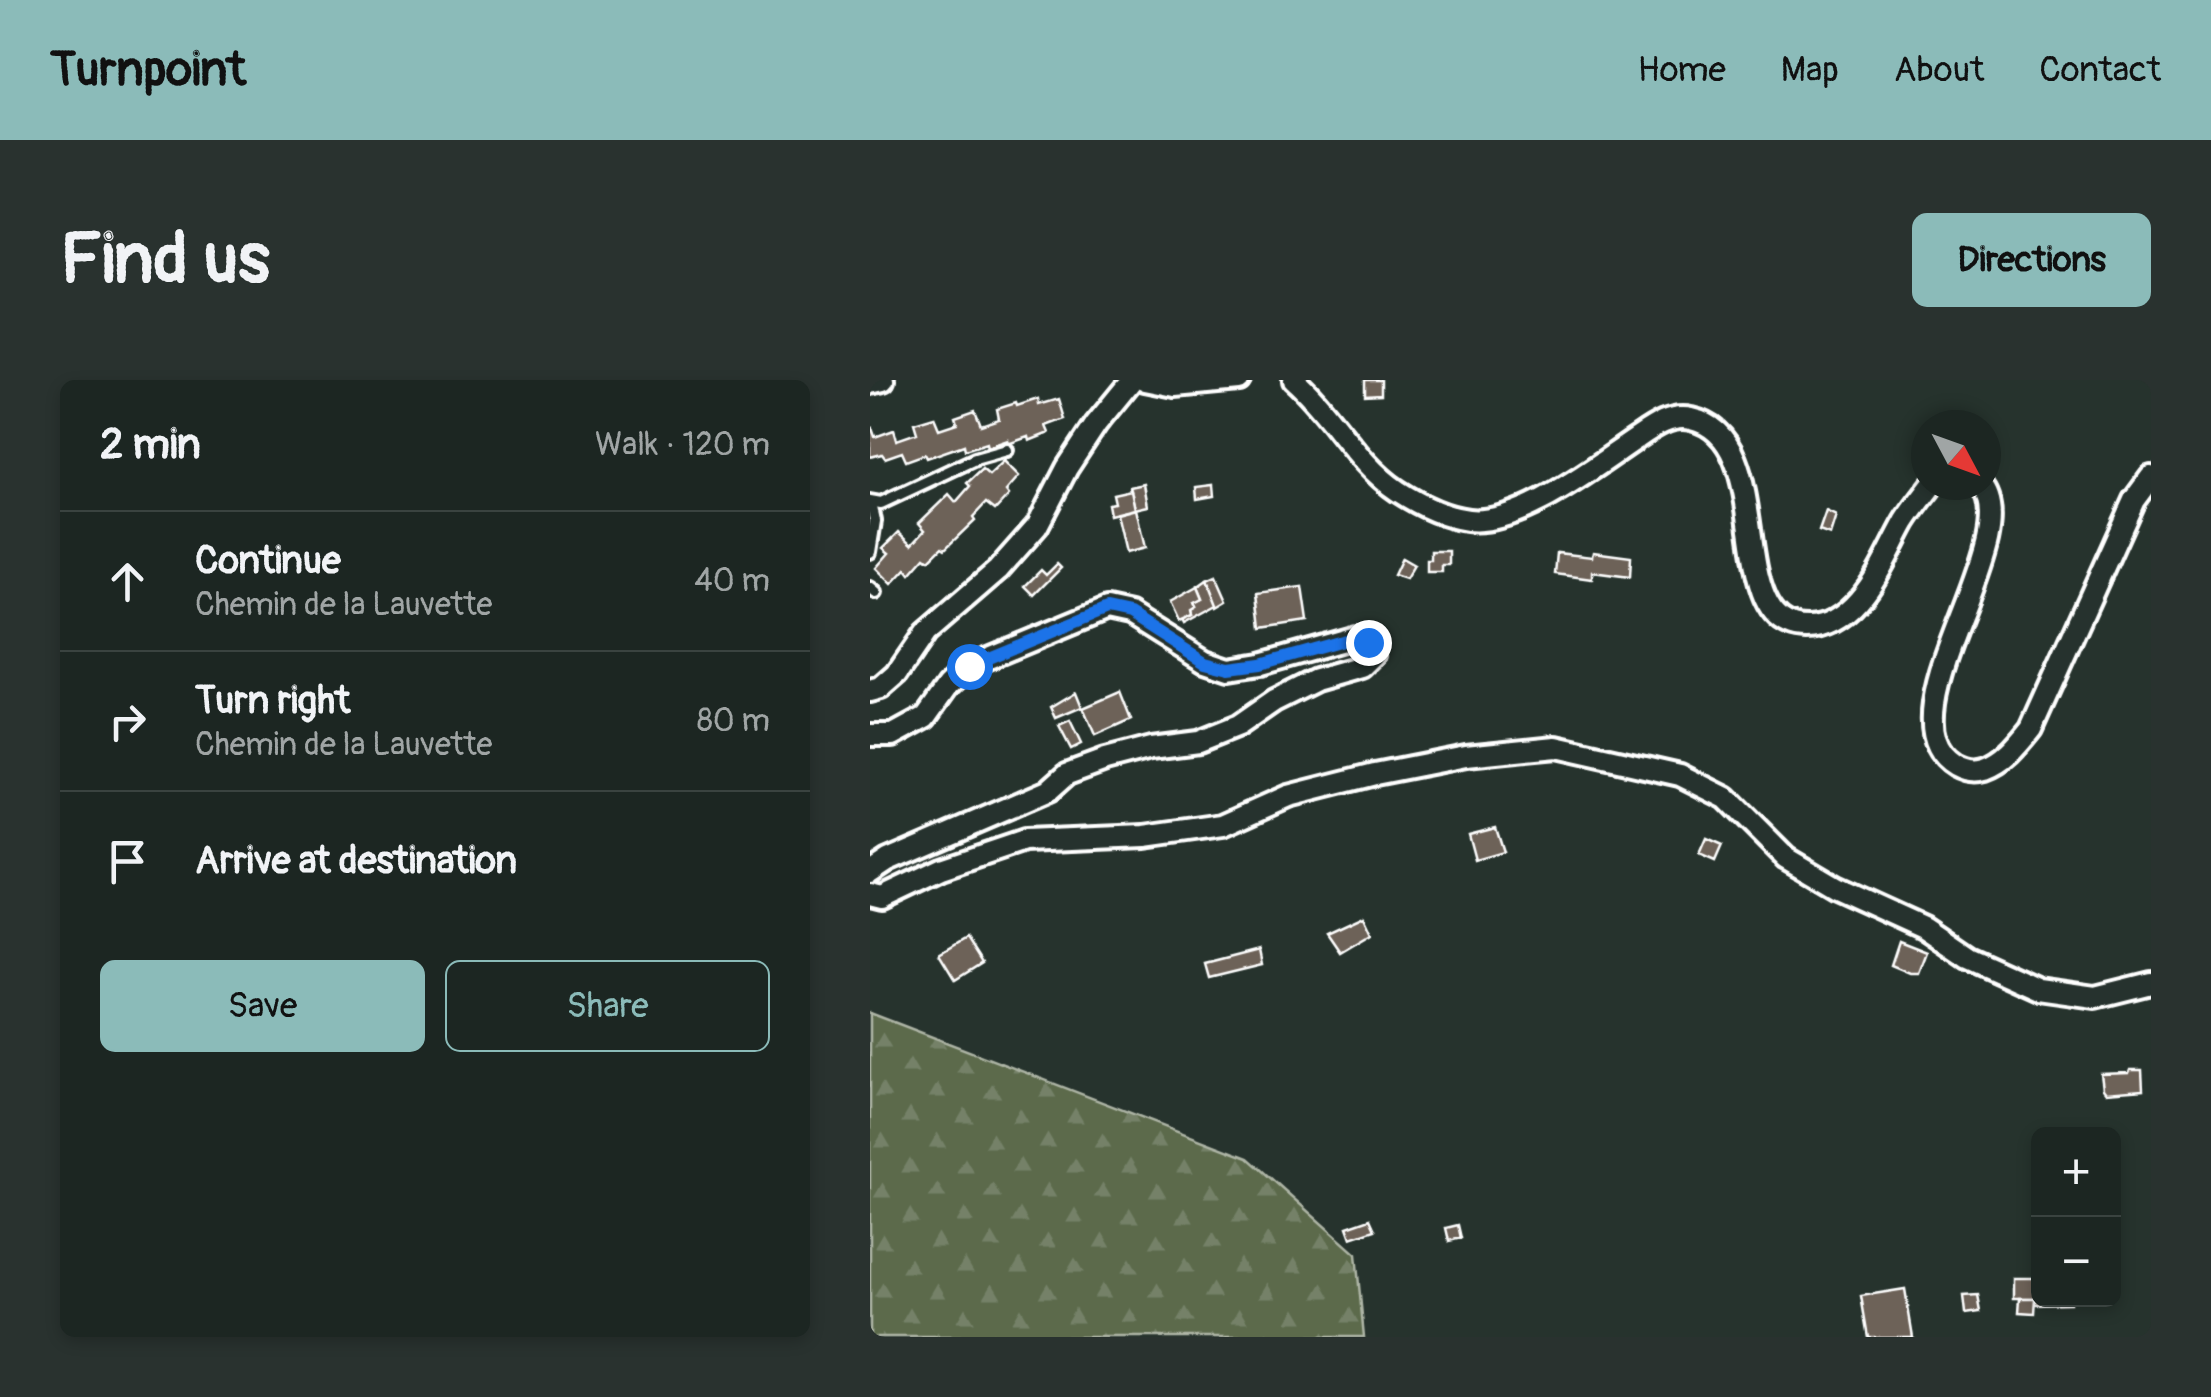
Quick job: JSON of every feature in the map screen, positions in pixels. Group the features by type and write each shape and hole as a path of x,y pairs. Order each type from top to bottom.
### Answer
{"street":[{"path":"870,383 882,380"},
{"path":"870,691 881,688 898,674 925,633 998,570 1037,526 1067,468 1132,380"},
{"path":"1145,380 1176,386 1239,380"},
{"path":"1294,380 1316,399 1371,469 1394,488 1418,504 1468,520 1522,510 1652,428 1674,418 1692,418 1719,434 1732,452 1746,499 1764,596 1774,613 1801,628 1818,628 1838,619 1858,602 1921,500"},
{"path":"1988,500 1991,518 1987,542 1941,673 1933,708 1934,735 1941,750 1964,769 1980,771 2015,749 2031,729 2134,500 2151,477"},
{"path":"870,734 893,735 926,717 948,686 969,666 1107,609 1130,614 1205,662 1229,668 1260,664 1356,637 1368,642 1374,655 1362,666 1316,680 1274,701 1238,726 1198,742 1151,748 1067,774 1048,791 888,860 870,872"},
{"path":"870,894 882,897 941,870 1024,842 1146,836 1224,825 1288,796 1375,774 1466,756 1556,747 1680,775 1726,798 1786,858 1835,886 1924,927 1967,957 2038,989 2095,997 2151,983"}],"lane":[{"path":"870,552 875,521 870,502 881,503 975,459 1007,450"}],"green space":[{"path":"870,1013 1248,1158 1356,1254 1364,1337 870,1337"}],"building":[{"path":"1365,380 1381,380 1381,394 1365,395"},
{"path":"1038,399 1039,405 1059,399 1065,419 1046,426 1049,433 1029,441 1028,437 965,450 964,445 906,461 902,452 885,458 882,454 870,457 872,428 875,437 894,430 897,440 917,433 914,423 934,417 939,429 957,423 955,417 975,410 981,425 999,419 997,409"},
{"path":"1004,461 1019,476 995,510 986,503 973,517 975,520 945,549 942,547 929,560 925,557 910,574 906,569 892,584 876,568 889,553 883,548 899,532 912,544 925,530 919,523 949,494 956,502 970,486 967,483 982,469 989,475"},
{"path":"1144,484 1148,506 1135,509 1130,487"},
{"path":"1213,485 1214,496 1197,499 1196,487"},
{"path":"1131,490 1135,509 1110,515 1108,504 1115,503 1113,494"},
{"path":"1136,509 1145,548 1126,553 1117,514"},
{"path":"1826,511 1836,516 1830,535 1819,531"},
{"path":"1431,551 1449,551 1449,565 1442,565 1442,572 1427,572"},
{"path":"1593,552 1631,557 1630,577 1592,572 1592,579 1555,574 1557,553 1592,557"},
{"path":"1402,558 1414,565 1406,579 1394,575"},
{"path":"1057,564 1061,568 1034,595 1025,586 1041,570 1046,575"},
{"path":"1216,576 1227,601 1217,607 1207,580"},
{"path":"1207,580 1217,605 1184,623 1182,619 1192,615 1191,610 1196,607 1194,603 1202,599 1197,587"},
{"path":"1197,587 1202,599 1194,603 1192,615 1179,621 1170,602"},
{"path":"1302,587 1307,621 1262,628 1258,593"},
{"path":"1076,692 1082,707 1056,718 1051,707"},
{"path":"1120,692 1131,720 1095,736 1083,708"},
{"path":"1070,721 1081,744 1071,749 1059,726"},
{"path":"1495,827 1503,852 1475,860 1468,834"},
{"path":"1706,839 1722,846 1715,862 1699,855"},
{"path":"1364,916 1372,933 1340,952 1327,933"},
{"path":"966,938 982,963 955,980 939,954"},
{"path":"1899,941 1927,952 1919,973 1891,965"},
{"path":"1259,950 1262,965 1209,978 1205,964"},
{"path":"2142,1070 2143,1090 2106,1093 2101,1074"},
{"path":"1370,1219 1375,1230 1351,1238 1347,1227"},
{"path":"1458,1225 1461,1238 1449,1241 1446,1228"},
{"path":"2014,1278 2031,1278 2031,1298 2014,1298"},
{"path":"1905,1289 1913,1337 1868,1337 1861,1296"},
{"path":"1978,1295 1981,1311 1966,1313 1964,1296"},
{"path":"2020,1298 2031,1298 2034,1313 2019,1312"}],"route":[{"path":"969,666 1107,609 1130,614 1205,662 1229,668 1260,664 1356,637 1368,642"}]}
